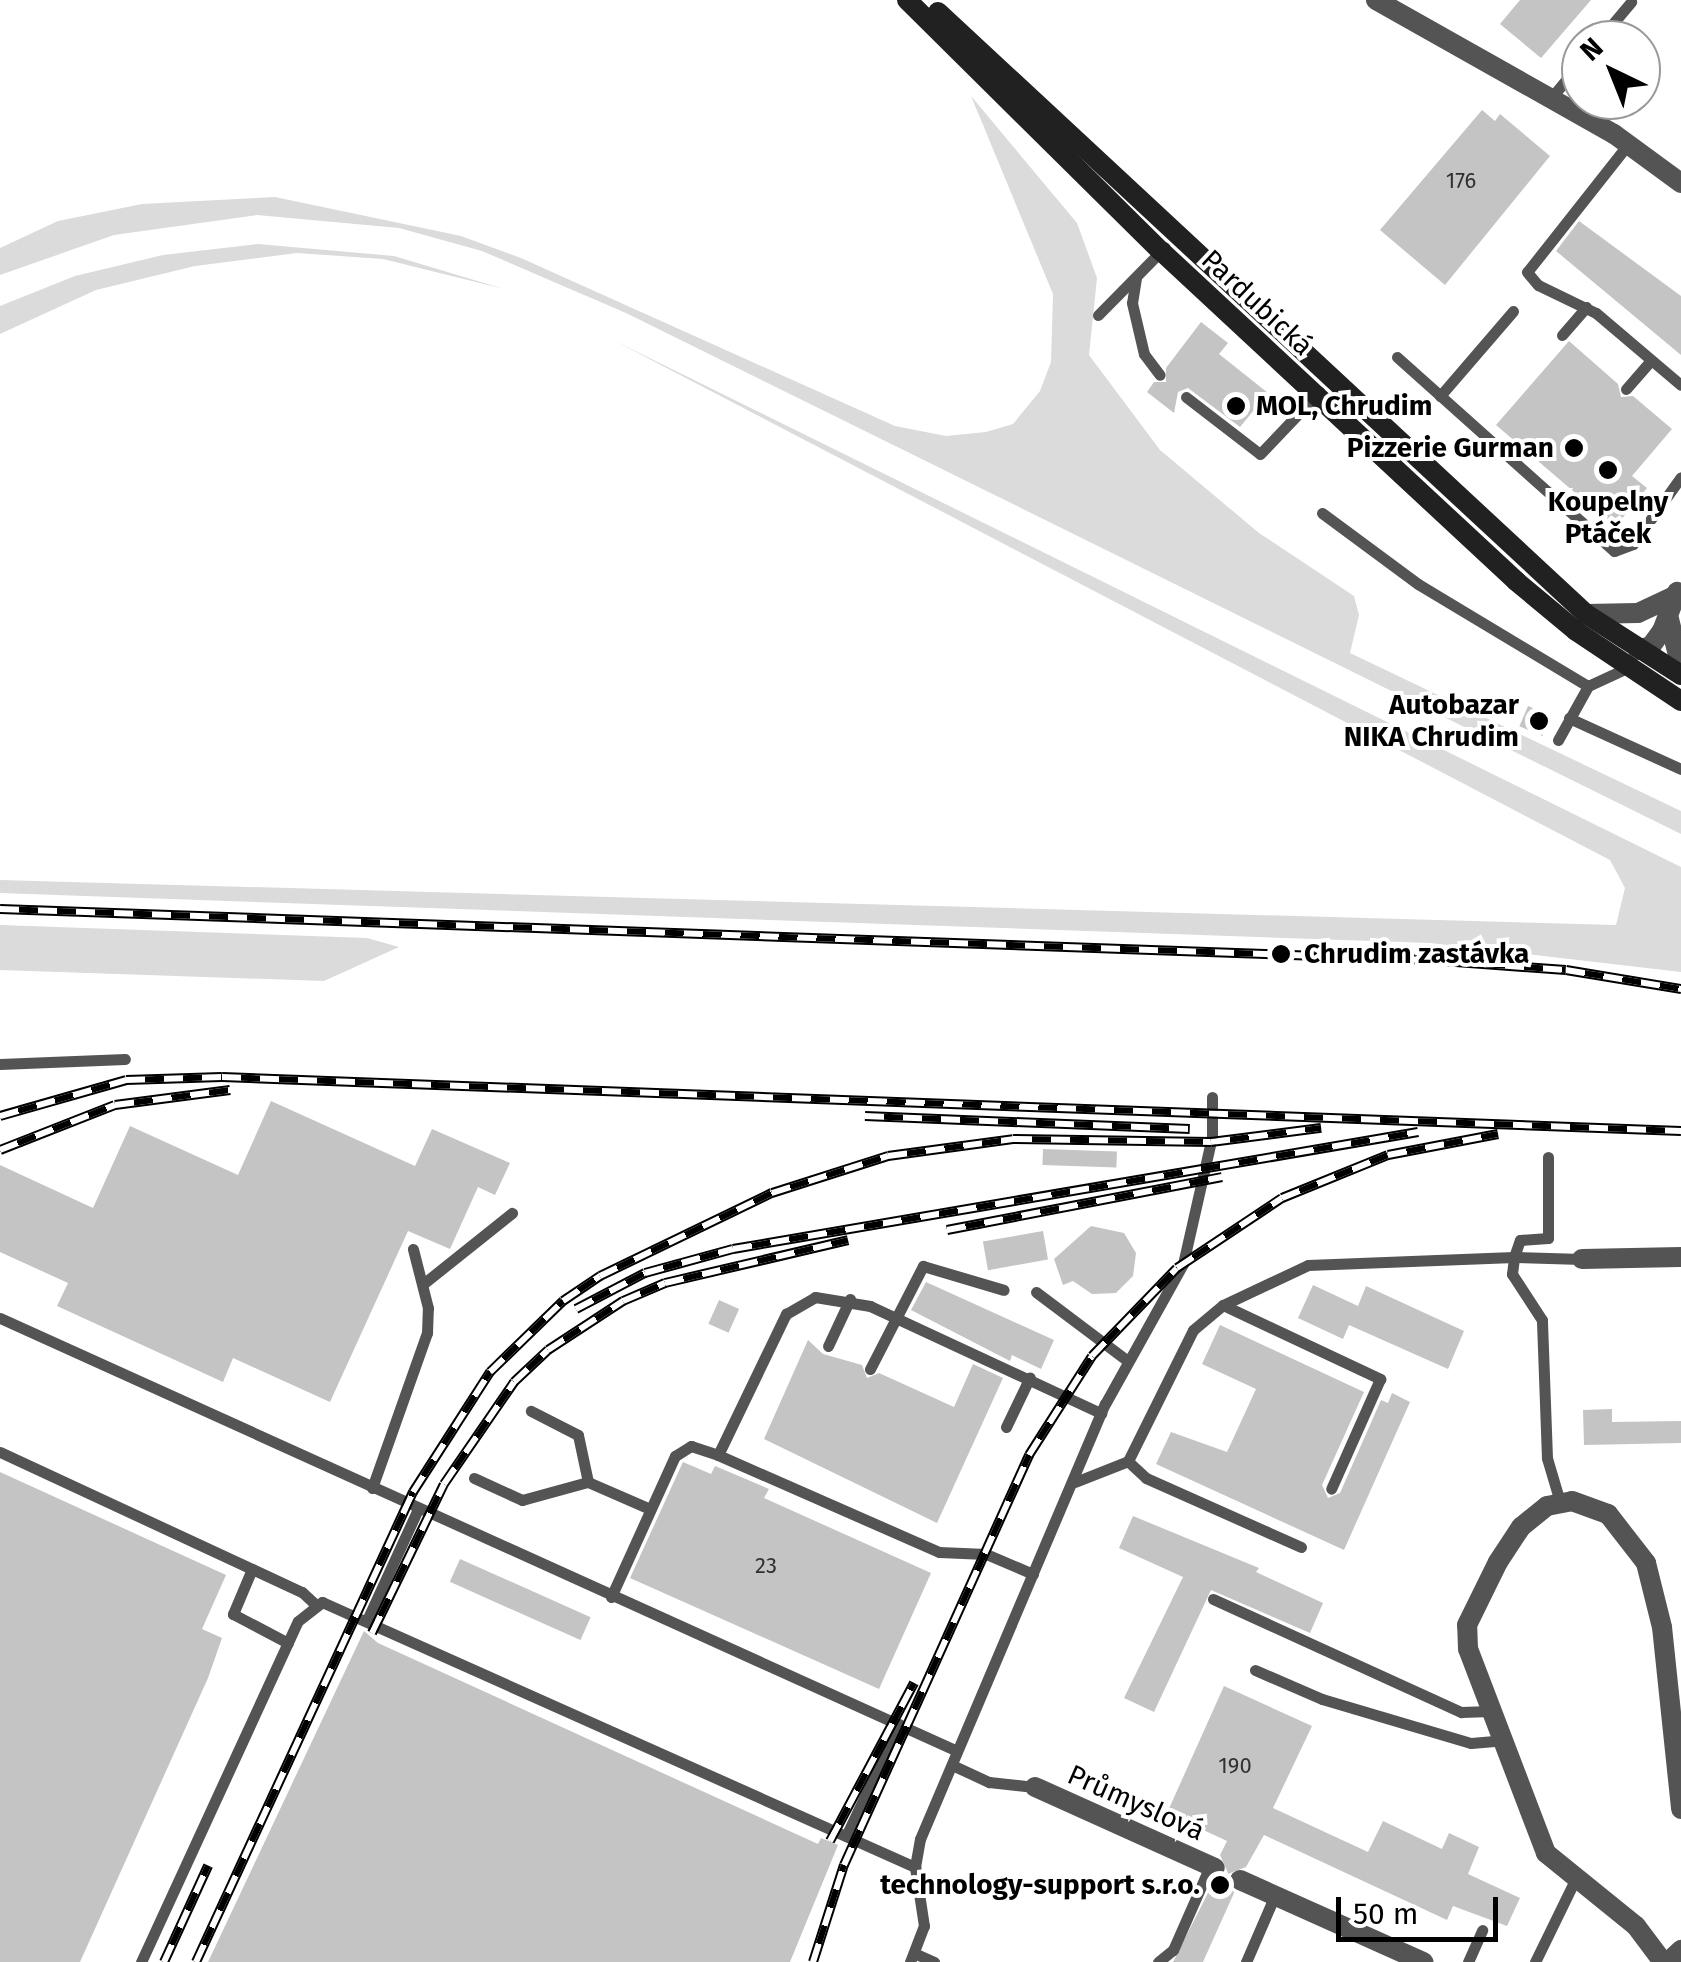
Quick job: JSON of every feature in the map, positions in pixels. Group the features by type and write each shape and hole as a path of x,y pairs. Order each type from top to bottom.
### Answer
{"main road":[{"name":"Pardubická","path":"907,0 1322,387 1516,580 1633,659 1681,675"},
{"name":"Pardubická","path":"926,0 1168,244"},
{"name":"Pardubická","path":"1322,387 1681,701"}],"street":[{"path":"1376,0 1629,143 1681,183"},
{"path":"1586,614 1670,602"},
{"path":"1633,659 1638,634 1670,602"},
{"path":"1670,602 1681,667"},
{"path":"1582,1258 1681,1256"},
{"path":"1681,1810 1662,1628 1646,1563 1608,1514 1560,1502 1520,1527 1467,1625 1468,1649 1546,1854 1636,1926 1666,1962 1681,1950"},
{"name":"Průmyslová","path":"1035,1788 1212,1867"},
{"path":"1240,1880 1423,1962"}],"lane":[{"path":"1551,98 1561,86"},
{"path":"1629,143 1528,266 1532,282 1586,307 1681,385"},
{"path":"1098,315 1168,244"},
{"path":"1138,274 1132,303 1144,354 1160,375"},
{"path":"1562,335 1586,307"},
{"path":"1440,396 1513,312"},
{"path":"1397,357 1614,551 1633,544 1681,476"},
{"path":"1626,389 1651,360"},
{"path":"1186,397 1260,454 1322,387"},
{"path":"1322,513 1418,584 1588,686"},
{"path":"1558,740 1588,686 1633,659"},
{"path":"1569,718 1681,769"},
{"path":"0,1064 125,1059"},
{"path":"934,1962 912,1957 924,1919 915,1867 957,1750 1102,1413 1183,1264 1212,1136 1212,1097"},
{"path":"1548,1158 1548,1238 1516,1242 1515,1286 1542,1320 1548,1458 1560,1502"},
{"path":"423,1284 512,1212"},
{"path":"372,1488 427,1333 423,1284 413,1249"},
{"path":"1075,1482 1128,1460 1192,1330 1223,1304 1308,1265 1582,1258"},
{"path":"870,1369 922,1266 1004,1290"},
{"path":"1036,1292 1128,1360"},
{"path":"718,1455 786,1314 815,1297 850,1299 1030,1377 1102,1413"},
{"path":"828,1346 850,1299"},
{"path":"1223,1304 1380,1380 1331,1489"},
{"path":"0,1318 957,1750"},
{"path":"1006,1427 1030,1377"},
{"path":"531,1411 578,1435 588,1482"},
{"path":"611,1597 679,1452 697,1446 939,1552 986,1554 1033,1574"},
{"path":"0,1452 252,1569 315,1604 367,1620 915,1867"},
{"path":"1128,1460 1146,1478 1301,1547"},
{"path":"474,1478 522,1500 588,1482 650,1510"},
{"path":"367,1620 418,1509"},
{"path":"252,1569 234,1614 288,1644"},
{"path":"1212,1599 1452,1708 1479,1716 1491,1712"},
{"path":"141,1962 288,1644 315,1604"},
{"path":"1254,1670 1322,1699 1470,1742 1503,1740"},
{"path":"846,1836 899,1724"},
{"path":"952,1765 989,1782 1035,1788"},
{"path":"1158,1962 1173,1950 1212,1867"},
{"path":"1535,1962 1575,1880"},
{"path":"1246,1962 1275,1895"},
{"path":"1468,1962 1482,1930"}],"shaded area":[{"path":"971,96 1077,223 1097,278 1089,355 1160,450 1259,533 1354,596 1359,615 1350,653 1681,811 1681,834 626,313 482,251 399,228 257,215 114,235 0,275 0,248 58,221 142,204 275,197 461,236 521,258 895,426 946,436 986,432 1013,424 1040,391 1051,362 1053,294"},
{"path":"258,244 394,256 504,289 383,259 297,253 195,266 96,290 0,334 0,306 75,276 163,255"},
{"path":"613,340 1681,867 1681,972 1430,943 0,893 0,880 1616,925 1625,888 1610,860"},
{"path":"0,925 367,938 399,947 324,981 0,970"}],"building":[{"path":"1520,0 1591,0 1574,20 1561,20 1561,35 1541,58 1500,24"},
{"path":"1482,110 1495,121 1500,114 1550,156 1445,285 1380,230"},
{"path":"1579,221 1681,296 1681,355 1556,251"},
{"path":"1201,322 1228,343 1219,354 1268,393 1240,427 1188,388 1178,392 1174,413 1147,392 1154,382 1166,382 1166,368"},
{"path":"1569,341 1618,384 1621,397 1633,396 1672,429 1632,476 1647,488 1615,527 1496,425"},
{"path":"1528,706 1551,716 1542,736 1519,726"},
{"path":"271,1101 415,1166 432,1129 510,1163 495,1195 478,1187 450,1249 408,1231 330,1402 233,1358 223,1382 57,1306 68,1283 0,1252 0,1165 93,1208 130,1126 238,1175"},
{"path":"1043,1149 1117,1152 1116,1168 1042,1165"},
{"path":"1091,1226 1124,1233 1136,1253 1133,1276 1116,1293 1092,1294 1073,1281 1063,1285 1054,1259"},
{"path":"1043,1231 1048,1260 988,1270 983,1242"},
{"path":"926,1282 1054,1340 1041,1369 1012,1355 1010,1361 911,1310"},
{"path":"1313,1285 1358,1306 1366,1286 1464,1331 1448,1369 1349,1325 1343,1339 1298,1318"},
{"path":"719,1300 739,1309 729,1333 708,1324"},
{"path":"1220,1325 1364,1392 1322,1485 1328,1498 1340,1493 1381,1400 1388,1403 1392,1393 1410,1402 1344,1550 1156,1464 1171,1432 1227,1452 1256,1389 1202,1364"},
{"path":"808,1340 823,1354 862,1365 867,1378 879,1373 954,1407 973,1364 1003,1378 937,1523 764,1439"},
{"path":"1612,1409 1612,1422 1681,1421 1681,1443 1584,1445 1583,1410"},
{"path":"683,1462 711,1474 715,1466 769,1489 764,1498 931,1573 879,1689 630,1578"},
{"path":"0,1472 226,1575 202,1629 222,1638 208,1678 80,1962 0,1962"},
{"path":"1133,1516 1259,1568 1256,1572 1323,1603 1310,1633 1211,1590 1154,1712 1124,1698 1183,1577 1119,1548"},
{"path":"460,1559 591,1617 580,1640 450,1582"},
{"path":"364,1631 378,1643 818,1844 821,1838 838,1845 790,1962 208,1962"},
{"path":"1224,1686 1312,1726 1273,1808 1368,1852 1383,1821 1442,1849 1449,1833 1479,1847 1468,1874 1520,1898 1507,1926 1453,1906 1447,1920 1264,1835 1246,1867 1228,1874 1234,1893 1203,1962 1173,1962 1214,1881 1228,1873 1220,1855 1227,1841 1167,1813"}],"railway":[{"path":"0,909 1429,960 1566,970 1681,989"},
{"path":"0,1116 126,1080 222,1077 1681,1131"},
{"path":"0,1150 115,1105 230,1090"},
{"path":"865,1116 1190,1129"},
{"path":"196,1962 413,1492 490,1372 563,1301 600,1276 772,1193 888,1156 1013,1139 1211,1142 1321,1128"},
{"path":"576,1309 645,1273 733,1249 1418,1132"},
{"path":"813,1962 844,1865 1029,1455 1092,1356 1177,1268 1282,1198 1388,1155 1498,1134"},
{"path":"947,1230 1222,1177"},
{"path":"372,1633 444,1484 514,1382 548,1350 623,1301 665,1283 848,1240"},
{"path":"830,1841 914,1683"},
{"path":"164,1962 208,1866"}],"place":[{"name":"MOL, Chrudim","path":"1236,406"},
{"name":"Pizzerie Gurman","path":"1574,448"},
{"name":"Koupelny Ptáček","path":"1608,470"},
{"name":"Autobazar NIKA Chrudim","path":"1539,721"},
{"name":"Chrudim zastávka","path":"1281,954"},
{"name":"technology-support s.r.o.","path":"1220,1885"}]}
